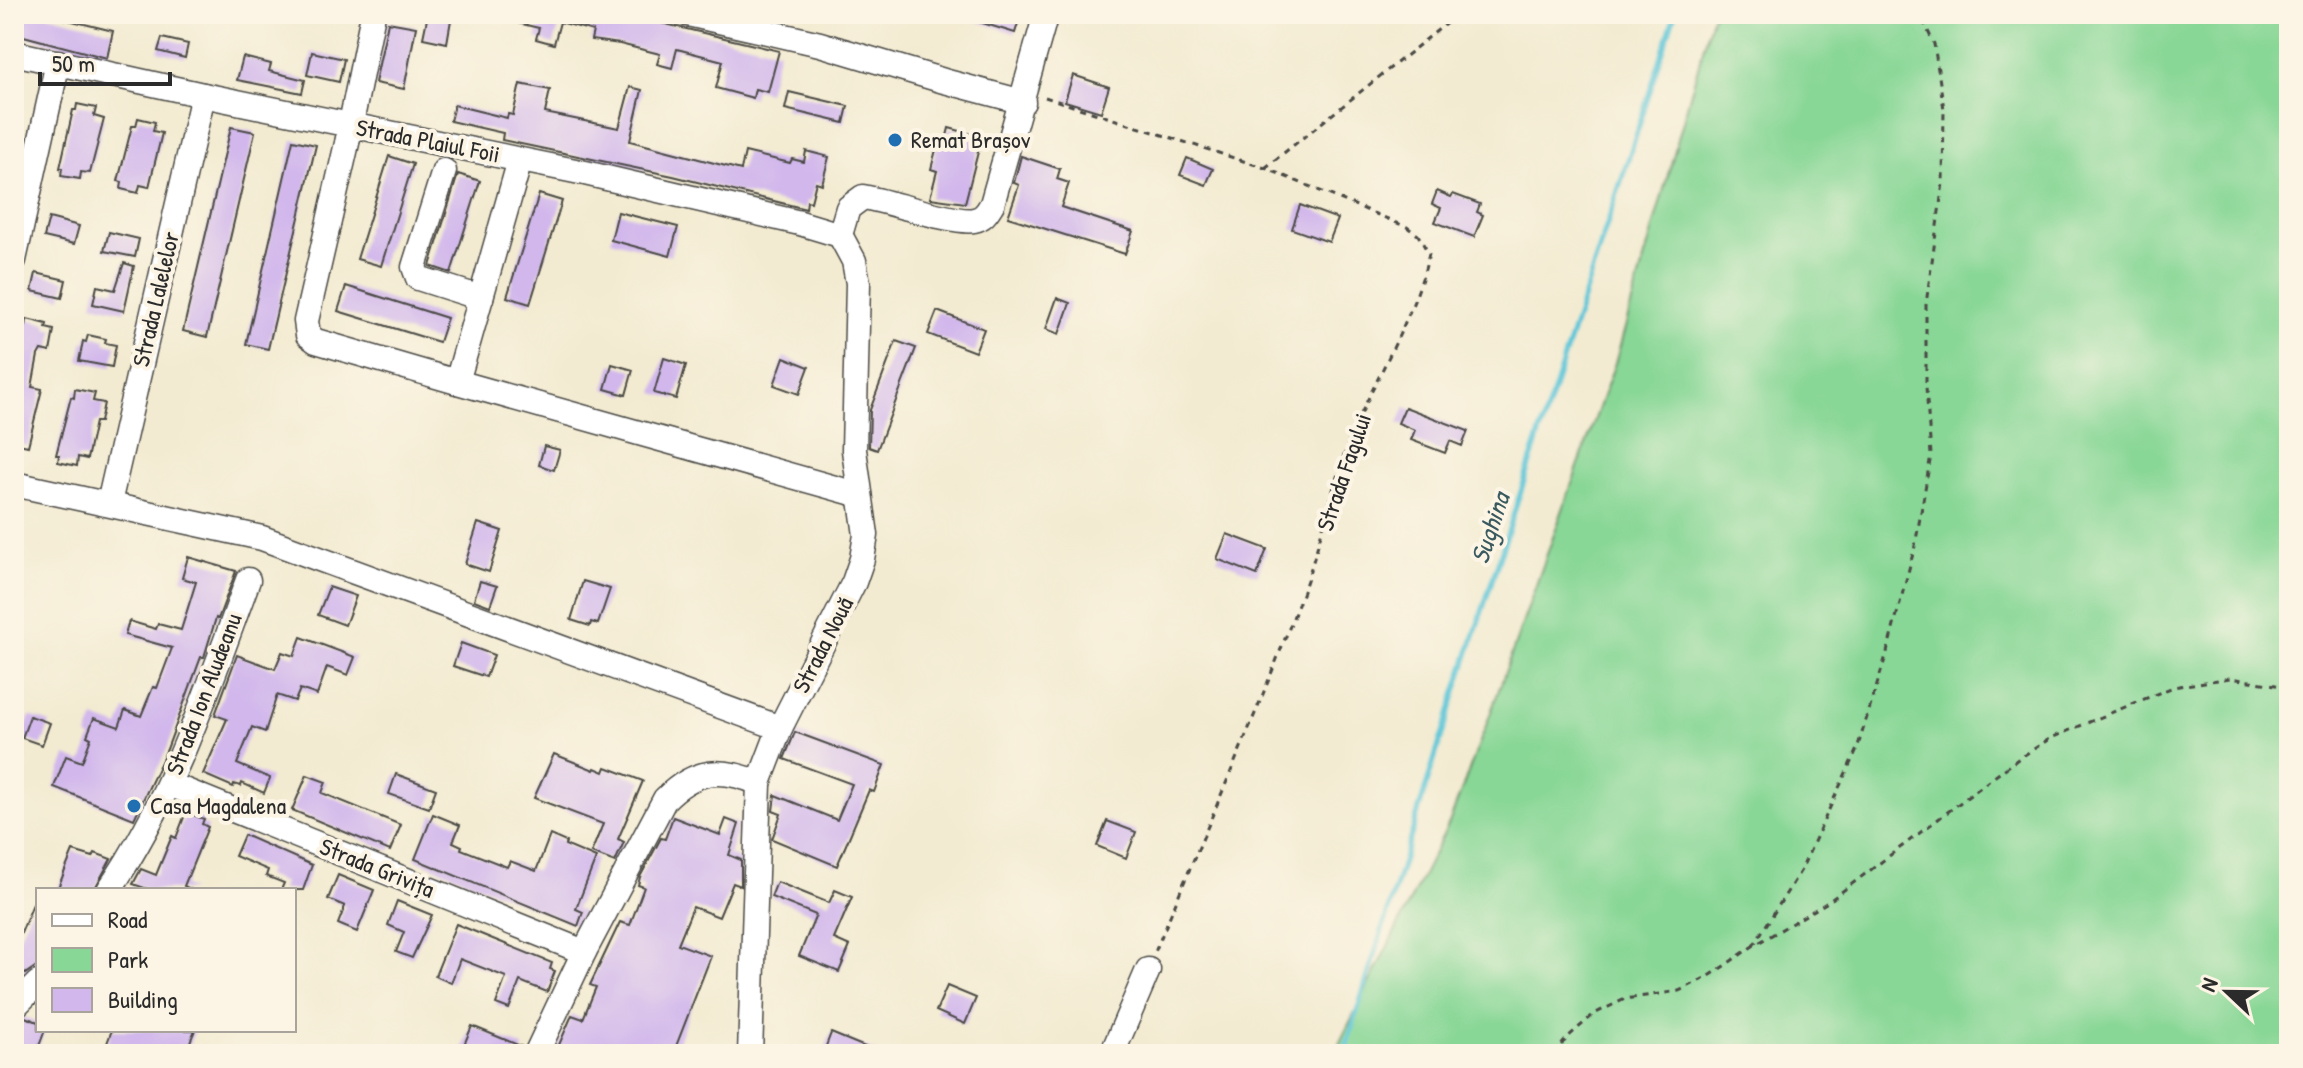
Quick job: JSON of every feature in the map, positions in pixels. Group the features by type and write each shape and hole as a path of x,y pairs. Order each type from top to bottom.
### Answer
{"street":[{"path":"373,14 306,321 308,335 316,341 457,382 860,495"},
{"path":"688,14 820,44 944,81 1024,97"},
{"path":"840,235 848,208 863,197 962,220 975,220 985,215 992,204 1046,14"},
{"name":"Strada Plaiul Foii","path":"14,53 520,160 800,223 840,235"},
{"path":"14,260 58,62"},
{"name":"Strada Lalelelor","path":"109,503 203,95"},
{"path":"457,382 520,160"},
{"path":"444,171 414,274 418,278 481,298"},
{"name":"Strada Nouă","path":"750,1054 759,783 780,728 858,570 866,535 854,450 858,283 854,261 840,235"},
{"path":"14,484 262,538 780,728"},
{"name":"Strada Ion Aludeanu","path":"110,888 139,842 169,784 248,580"},
{"path":"536,1054 584,952 665,799 678,786 712,772 737,774 759,783"},
{"name":"Strada Grivița","path":"169,784 584,952"},
{"path":"1112,1054 1148,970"},
{"path":"14,1007 36,985"}],"path":[{"path":"1265,168 1458,14"},
{"path":"1753,946 1801,870 1857,749 1915,546 1931,455 1926,387 1926,304 1943,183 1944,109 1934,44 1920,14"},
{"name":"Strada Fagului","path":"1024,97 1265,168 1407,227 1418,235 1429,254 1423,278 1353,432 1312,567 1266,692 1148,970"},
{"path":"1554,1054 1594,1014 1625,999 1679,991 1711,975 1828,902 2018,759 2051,738 2173,687 2230,678 2289,687"}],"green space":[{"path":"1713,14 2289,14 2289,1054 1334,1054 1449,823 1487,723 1616,360"}],"building":[{"path":"21,14 44,14 113,31 107,58 16,34"},
{"path":"428,14 452,14 447,43 423,38"},
{"path":"506,14 623,14 779,51 768,92 755,89 753,98 716,88 723,61 677,49 672,68 657,64 660,54 591,40 593,31 560,22 554,44 536,39 539,28 505,20"},
{"path":"964,14 1000,14 1019,20 1015,33 963,17"},
{"path":"388,22 416,27 404,89 375,83"},
{"path":"162,38 188,44 185,58 158,51"},
{"path":"312,52 344,59 339,82 307,75"},
{"path":"243,57 271,64 269,71 305,80 302,93 237,80"},
{"path":"1073,75 1109,87 1101,112 1065,101"},
{"path":"520,84 550,90 545,113 619,128 630,87 642,90 630,141 741,170 745,152 790,163 792,159 804,162 806,151 829,157 822,184 816,182 806,209 673,176 502,140 503,133 450,121 454,105 507,118 508,114 513,115"},
{"path":"789,92 848,106 844,123 785,109"},
{"path":"77,104 96,108 94,116 104,119 90,173 81,172 80,179 61,176 60,168"},
{"path":"138,118 155,122 153,131 162,133 149,187 140,185 138,193 121,189 122,182 118,181 132,126 136,126"},
{"path":"231,127 255,132 207,337 183,331"},
{"path":"949,128 979,136 976,148 979,148 965,203 930,198 937,171 931,169 939,138 946,140"},
{"path":"293,140 316,145 268,349 246,344"},
{"path":"389,156 413,164 381,266 357,259"},
{"path":"1021,156 1060,169 1057,179 1069,183 1061,207 1133,231 1125,254 1008,217 1019,185 1014,183"},
{"path":"1187,158 1213,169 1206,185 1180,175"},
{"path":"458,174 480,181 451,273 430,266"},
{"path":"1437,191 1480,204 1477,212 1483,215 1474,237 1435,222 1441,208 1432,204"},
{"path":"539,194 562,201 530,304 507,297"},
{"path":"1300,205 1338,219 1329,242 1292,229"},
{"path":"618,212 678,227 670,256 611,240"},
{"path":"49,218 79,226 74,244 44,237"},
{"path":"109,232 139,239 135,257 104,251"},
{"path":"124,263 134,266 124,311 93,304 97,286 115,290"},
{"path":"36,273 66,280 62,298 32,291"},
{"path":"346,286 447,318 439,342 338,311"},
{"path":"1057,298 1070,303 1059,334 1046,329"},
{"path":"937,311 984,329 975,352 928,334"},
{"path":"27,319 47,324 46,328 54,330 50,352 41,350 38,355 32,387 42,389 28,446 14,443 14,382 23,345 18,344 22,325 26,326"},
{"path":"88,335 116,345 112,367 79,361 83,341 86,342"},
{"path":"896,341 916,348 877,450 869,447 870,410"},
{"path":"784,357 809,367 799,394 774,385"},
{"path":"664,358 686,365 676,399 654,393"},
{"path":"612,364 633,370 626,395 605,389"},
{"path":"75,389 95,393 93,401 104,403 100,422 95,422 87,459 78,457 77,466 58,462 59,455 56,455"},
{"path":"1405,407 1468,431 1462,446 1450,441 1445,453 1411,440 1415,430 1398,423"},
{"path":"544,446 560,450 554,470 539,465"},
{"path":"478,523 502,531 489,572 465,564"},
{"path":"1227,534 1267,549 1257,575 1217,559"},
{"path":"188,557 236,571 167,749 134,819 54,787 66,756 82,762 94,718 119,727 125,710 141,716 153,687 157,688 172,648 125,635 129,621 156,629 158,624 181,630 196,582 182,578"},
{"path":"480,581 497,586 490,606 474,600"},
{"path":"583,581 610,589 598,624 591,622 590,626 571,620"},
{"path":"329,587 356,596 345,625 318,615"},
{"path":"301,637 355,657 348,675 327,667 317,695 300,689 295,701 277,695 265,732 252,727 237,764 270,778 264,793 242,783 233,787 203,774 227,719 215,715 237,655 275,669 282,652 294,656"},
{"path":"461,643 494,655 486,677 453,666"},
{"path":"30,716 50,723 42,745 22,738"},
{"path":"795,732 884,765 874,792 869,790 837,866 772,839 781,814 773,811 775,795 837,820 852,784 784,759"},
{"path":"554,754 594,770 604,772 606,767 643,781 618,839 624,842 615,862 591,853 603,824 534,798"},
{"path":"396,774 436,789 429,808 389,794"},
{"path":"307,775 326,782 322,793 401,825 390,851 292,810"},
{"path":"186,812 204,819 202,824 208,827 184,886 188,888 144,888 133,884 141,869 156,875 172,836 176,838"},
{"path":"433,814 460,825 453,842 462,846 461,849 507,867 510,861 536,871 550,835 596,858 576,909 583,912 578,926 415,859"},
{"path":"673,817 720,835 726,819 739,824 729,855 741,860 741,886 733,883 719,917 693,907 678,944 711,956 673,1054 555,1054 572,1015 583,1019 596,987 590,985 620,922 630,925 644,887 638,885 640,877 661,838 665,839"},
{"path":"1107,821 1136,832 1126,858 1097,846"},
{"path":"244,835 312,865 303,890 296,890 282,888 284,883 266,876 268,870 235,856"},
{"path":"73,851 93,857 95,853 111,859 95,888 58,888"},
{"path":"338,875 374,890 357,932 338,924 345,906 328,899"},
{"path":"777,882 829,903 835,890 852,897 834,939 850,946 839,972 799,956 816,915 771,897"},
{"path":"36,897 36,966 25,974 15,970 18,964 14,963 14,950"},
{"path":"397,901 432,915 412,958 396,952 404,932 388,925"},
{"path":"456,924 552,963 550,969 555,971 547,992 520,981 509,1009 496,1004 506,977 460,959 451,983 435,976"},
{"path":"947,986 976,998 965,1024 936,1011"},
{"path":"25,1017 36,1021 36,1032 44,1032 36,1054 14,1054 14,1028"},
{"path":"472,1026 523,1047 521,1054 460,1054"},
{"path":"111,1032 194,1032 185,1054 103,1054"},
{"path":"831,1033 882,1054 823,1054"}],"waterway":[{"name":"Sughina","path":"1344,1054 1436,754 1675,14"}],"place":[{"name":"Remat Brașov","path":"895,140"},
{"name":"Casa Magdalena","path":"134,806"}]}
